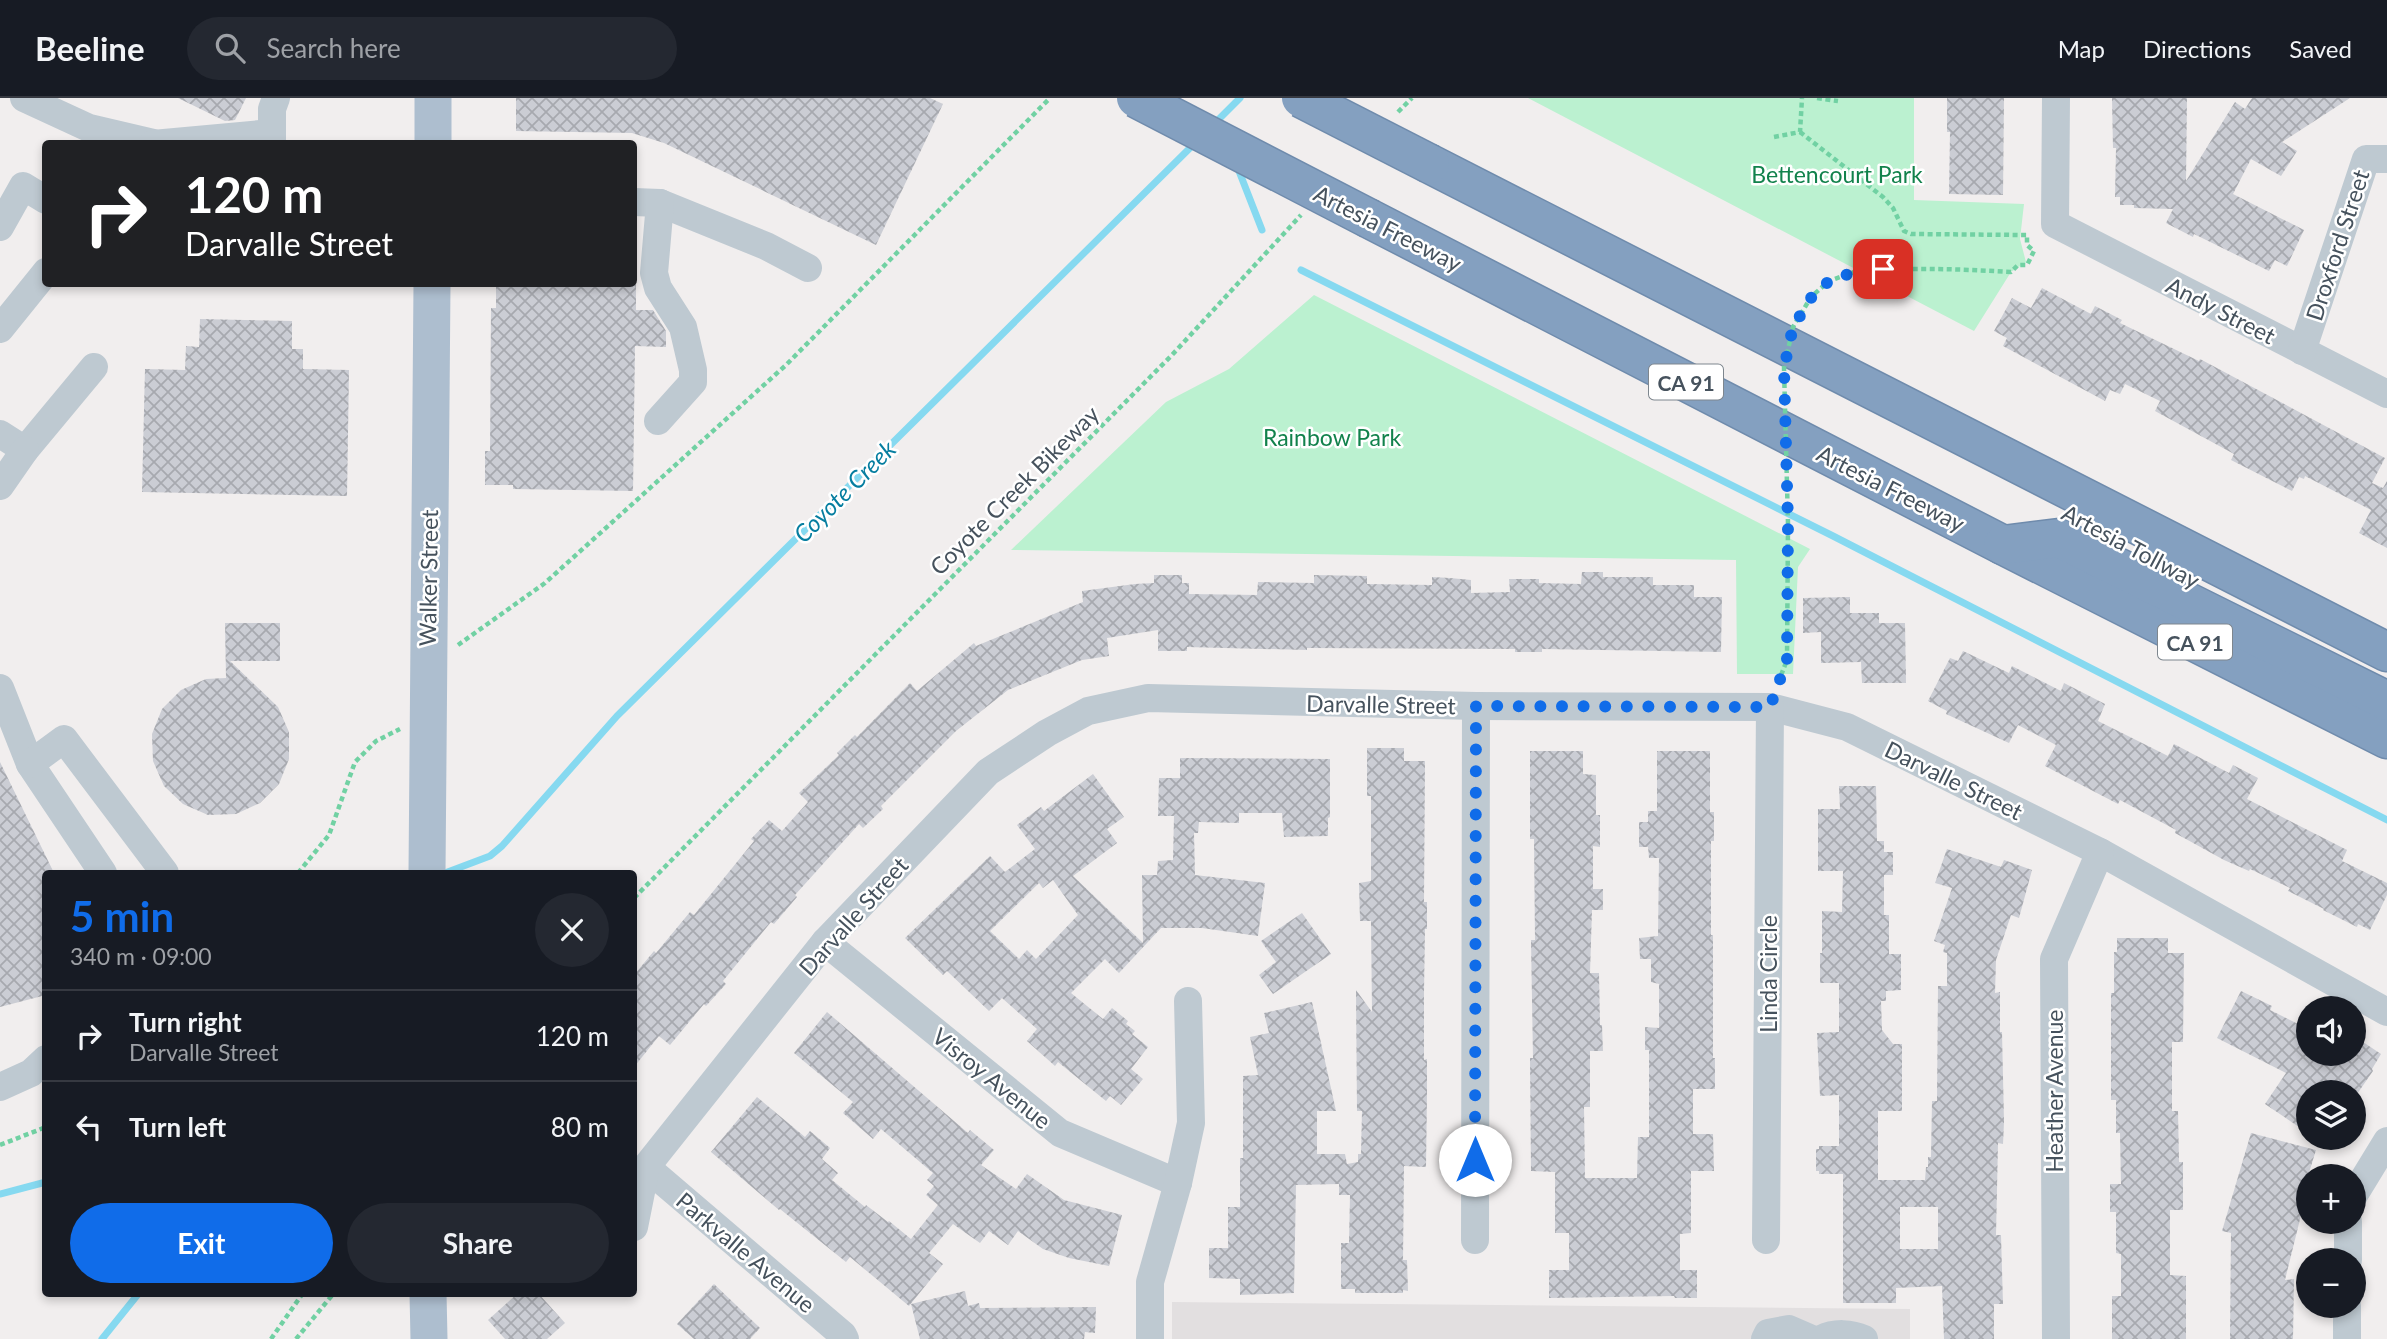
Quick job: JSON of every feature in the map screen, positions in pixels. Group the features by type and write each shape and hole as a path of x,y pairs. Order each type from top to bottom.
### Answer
{"highway":[{"name":"Artesia Freeway","path":"1136,98 2003,545 2387,739"},
{"path":"1301,98 2387,652"},
{"name":"Artesia Tollway","path":"1890,399 1913,434 2387,677"},
{"name":"Artesia Tollway","path":"2003,545 2059,538 2387,701"}],"main road":[{"path":"433,98 433,140"},
{"name":"Walker Street","path":"427,870 426,728 432,287"},
{"path":"428,1297 429,1339"}],"street":[{"path":"24,98 89,128 140,140"},
{"path":"224,140 272,138 272,109 276,98"},
{"name":"Andy Street","path":"2056,98 2055,224 2387,394"},
{"name":"Droxford Street","path":"2302,351 2366,159 2387,159"},
{"path":"0,227 23,186 42,198"},
{"path":"658,421 693,382 693,369 683,327 658,288 647,202 766,246 808,268"},
{"path":"0,330 42,277"},
{"path":"0,486 25,450 94,367"},
{"path":"0,434 25,450"},
{"path":"0,688 30,764 101,870"},
{"name":"Darvalle Street","path":"637,1212 646,1167 825,942 988,772 1047,733 1088,711 1149,698 1476,706 1770,707 1847,727 2100,852 2387,1012"},
{"path":"1475,1240 1476,706"},
{"name":"Linda Circle","path":"1766,1240 1770,707"},
{"path":"30,764 64,739 163,870"},
{"name":"Heather Avenue","path":"2056,1339 2054,959 2100,852"},
{"name":"Visroy Avenue","path":"825,942 1060,1133 1178,1183"},
{"path":"1150,1339 1150,1282 1178,1183 1191,1123 1188,1001"},
{"path":"0,1087 31,1073 42,1063"},
{"path":"2366,1175 2387,1141"},
{"name":"Parkvalle Avenue","path":"646,1167 845,1339"},
{"path":"2347,1318 2347,1339"},
{"path":"1765,1339 1769,1333 1789,1329 1812,1339"},
{"path":"1821,1339 1828,1335 1848,1334 1864,1339"}],"path":[{"path":"452,649 545,583 786,365 1050,98"},
{"path":"1394,116 1412,98"},
{"path":"1800,132 1802,98"},
{"path":"1817,98 1838,101"},
{"path":"1770,707 1787,660 1788,524 1784,368 1793,327 1811,298 1829,281 1854,272 1883,269 1960,269 2011,272 2018,265 2027,265 2034,251 2027,245 2027,235 1912,234 1904,231 1893,208 1884,197 1800,132 1774,137"},
{"name":"Coyote Creek Bikeway","path":"637,895 1172,355 1303,213"},
{"path":"301,870 330,835 355,762 376,741 407,725 427,687"},
{"path":"0,1145 42,1129"},
{"path":"271,1339 300,1297"},
{"path":"296,1339 331,1297"}],"shaded area":[{"path":"1172,1302 1910,1309 1910,1339 1172,1339"}],"green space":[{"name":"Bettencourt Park","path":"1528,98 1914,98 1914,200 2024,204 2020,239 2026,262 2011,272 1974,331"},
{"name":"Rainbow Park","path":"1314,295 1810,549 1798,567 1793,674 1737,674 1736,560 1011,550 1166,402 1229,369"}],"building":[{"path":"178,98 246,98 235,120 225,121"},
{"path":"516,98 930,98 943,104 876,245 664,143 632,133 516,131"},
{"path":"1947,98 2004,98 2003,195 1949,194 1950,132 1947,132"},
{"path":"2112,98 2187,98 2186,181 2235,102 2245,109 2252,98 2350,98 2282,142 2297,151 2281,176 2251,159 2233,194 2304,230 2287,266 2275,260 2269,271 2194,234 2193,237 2166,223 2173,209 2120,205 2120,197 2115,197 2116,148 2113,148"},
{"path":"496,287 636,287 636,310 653,310 666,331 666,347 635,346 633,491 513,489 513,485 485,485 485,451 490,451 491,308 496,308"},
{"path":"2042,288 2091,314 2095,306 2122,320 2120,323 2199,361 2200,359 2385,458 2372,483 2383,488 2387,481 2387,548 2359,533 2371,510 2305,476 2304,479 2299,477 2292,491 2231,460 2234,454 2155,411 2160,401 2125,384 2120,394 2110,390 2105,401 2003,346 2007,338 1994,331 2012,298 2031,308"},
{"path":"200,319 292,321 292,349 303,349 303,369 349,370 347,496 142,492 145,369 185,370 186,346 199,347"},
{"path":"1582,572 1603,572 1603,577 1653,577 1653,585 1694,585 1694,597 1722,597 1721,652 1187,647 1187,651 1158,651 1158,630 1107,638 1109,656 1082,660 1008,690 956,731 881,806 883,809 863,828 859,824 795,895 797,897 774,924 771,922 723,981 726,984 706,1006 704,1004 670,1045 659,1036 637,1063 637,971 690,912 694,915 754,841 751,839 769,820 782,831 808,802 799,793 839,755 837,753 855,735 857,737 910,683 917,691 974,643 976,646 1083,602 1082,591 1154,583 1154,575 1182,575 1182,583 1189,583 1189,594 1257,595 1258,582 1314,583 1314,575 1367,576 1367,584 1432,585 1432,577 1471,580 1471,593 1510,592 1509,579 1581,584"},
{"path":"1850,597 1850,613 1879,613 1879,623 1905,623 1906,683 1862,683 1861,662 1821,663 1821,632 1803,633 1803,598"},
{"path":"225,623 280,623 280,661 230,661 278,707 289,732 289,759 279,784 260,803 236,814 208,815 183,804 164,786 153,761 152,734 162,709 181,690 206,679 226,678"},
{"path":"1963,651 2009,673 2012,666 2061,691 2064,683 2105,704 2098,721 2168,756 2174,744 2229,773 2233,765 2258,778 2247,799 2347,850 2342,861 2387,883 2387,895 2370,930 2358,924 2357,927 2323,910 2288,891 2290,888 2224,860 2120,800 2118,804 2045,766 2056,745 2018,725 2009,743 1946,714 1947,711 1928,701 1950,658 1958,661"},
{"path":"1367,748 1404,748 1404,761 1425,761 1426,1167 1404,1166 1403,1260 1407,1260 1408,1291 1355,1293 1355,1289 1341,1289 1341,1243 1349,1243 1350,1195 1339,1195 1339,1184 1296,1185 1294,1293 1240,1295 1240,1279 1209,1278 1209,1248 1228,1248 1228,1207 1240,1207 1243,1076 1258,1075 1250,1037 1269,1033 1264,1013 1312,1002 1336,1111 1317,1111 1317,1154 1345,1154 1347,1164 1358,1162 1358,1154 1361,1154 1362,1111 1357,1111 1356,990 1372,1012 1371,921 1360,921 1359,883 1371,881 1371,796 1367,796"},
{"path":"1530,751 1583,751 1583,774 1596,775 1596,815 1600,815 1600,847 1593,846 1593,889 1603,889 1603,910 1592,910 1590,973 1599,973 1603,1051 1590,1051 1590,1107 1584,1107 1585,1178 1637,1178 1638,1137 1649,1137 1649,1050 1645,1050 1645,1027 1659,1028 1659,984 1651,982 1651,959 1640,959 1639,938 1658,936 1659,858 1649,858 1648,847 1639,847 1639,822 1648,822 1648,811 1657,811 1657,751 1710,751 1710,812 1714,812 1714,841 1711,841 1711,935 1715,1089 1693,1089 1693,1134 1713,1134 1714,1171 1691,1171 1691,1233 1680,1234 1680,1270 1697,1270 1697,1298 1549,1298 1549,1270 1569,1270 1569,1233 1555,1233 1555,1172 1531,1171 1531,940 1535,940 1534,839 1530,839"},
{"path":"1180,758 1330,759 1328,836 1284,837 1282,813 1239,813 1239,823 1199,822 1198,833 1194,833 1195,875 1265,883 1258,936 1202,928 1161,928 1119,973 1105,959 1071,993 1103,1019 1112,1008 1128,1021 1126,1024 1135,1031 1132,1034 1148,1047 1131,1069 1143,1079 1121,1105 1110,1096 1106,1101 1058,1062 1055,1066 1027,1041 1037,1029 1002,998 989,1011 947,971 943,975 905,938 990,856 1005,872 1035,849 1017,825 1041,807 1044,811 1093,774 1124,817 1107,829 1117,843 1073,876 1143,943 1142,875 1157,875 1158,861 1173,860 1174,816 1158,816 1159,778 1180,778","holes":["1053,880 1078,915 1036,959 1027,950 1019,959 990,931 1039,883 1043,888"]},
{"path":"0,762 53,870 42,870 42,996 0,1007"},
{"path":"1839,786 1876,786 1877,841 1884,841 1884,852 1893,852 1893,875 1884,875 1884,915 1889,915 1889,954 1901,954 1901,990 1886,991 1886,1001 1881,1001 1882,1030 1893,1044 1902,1044 1902,1111 1878,1111 1878,1180 1925,1180 1928,1157 1931,1157 1932,1101 1937,1101 1938,986 1947,986 1947,953 1943,952 1945,945 1934,941 1952,888 1935,883 1947,849 2001,867 2004,860 2032,870 2019,918 2011,915 1996,960 1995,993 2000,992 2004,1122 2003,1144 1998,1143 1996,1235 2001,1235 2003,1304 1994,1304 1994,1339 1944,1339 1942,1286 1896,1288 1896,1303 1843,1303 1843,1174 1819,1174 1819,1171 1816,1171 1816,1149 1819,1149 1819,1146 1839,1146 1839,1095 1820,1096 1817,1033 1839,1032 1839,983 1820,983 1820,953 1822,911 1842,912 1843,871 1818,871 1818,809 1840,809","holes":["1900,1207 1938,1207 1938,1249 1900,1249"]},
{"path":"1302,913 1331,954 1273,994 1259,975 1276,962 1261,941"},
{"path":"2117,938 2168,938 2168,953 2184,953 2183,1042 2172,1042 2172,1111 2178,1111 2179,1162 2183,1162 2183,1210 2170,1210 2170,1275 2186,1276 2186,1339 2112,1339 2112,1296 2121,1296 2121,1254 2116,1253 2116,1212 2110,1212 2110,1184 2121,1184 2120,1133 2116,1133 2116,1100 2111,1100 2111,993 2114,993 2114,952 2117,952"},
{"path":"2241,991 2272,1006 2270,1010 2296,1023 2296,1066 2366,1066 2366,1044 2381,1054 2366,1081 2296,1080 2296,1125 2265,1104 2286,1073 2217,1038"},
{"path":"827,1012 968,1133 970,1130 994,1150 981,1165 1016,1189 1027,1174 1064,1200 1122,1215 1109,1266 1069,1258 1043,1249 1018,1231 1008,1245 989,1231 980,1243 953,1224 929,1253 943,1264 909,1306 850,1257 846,1262 779,1210 711,1152 757,1097 805,1137 810,1131 830,1148 822,1159 838,1173 832,1180 911,1239 938,1205 926,1195 934,1186 927,1180 933,1173 881,1129 873,1139 843,1113 853,1102 794,1053"},
{"path":"2251,1133 2296,1145 2296,1150 2316,1150 2312,1164 2296,1164 2296,1234 2285,1280 2294,1279 2293,1339 2230,1339 2231,1233 2222,1231"},
{"path":"714,1284 760,1328 750,1339 694,1339 677,1324"},
{"path":"965,1291 968,1306 979,1303 980,1308 1096,1307 1095,1333 1085,1332 1084,1339 920,1339 911,1304"},
{"path":"514,1297 542,1297 565,1323 547,1339 505,1339 488,1320"}],"waterway":[{"name":"Coyote Creek","path":"1214,124 1240,98"},
{"name":"Coyote Creek","path":"453,870 490,856 502,846 617,716 1196,142"},
{"path":"1237,166 1262,230"},
{"path":"1301,270 1833,536 2387,820"},
{"path":"0,1194 42,1183"},
{"name":"Coyote Creek","path":"102,1339 136,1297"}],"route":[{"path":"1475,1160 1476,706 1770,707 1787,660 1788,524 1784,368 1793,327 1811,298 1829,281 1854,272 1883,269"}]}
